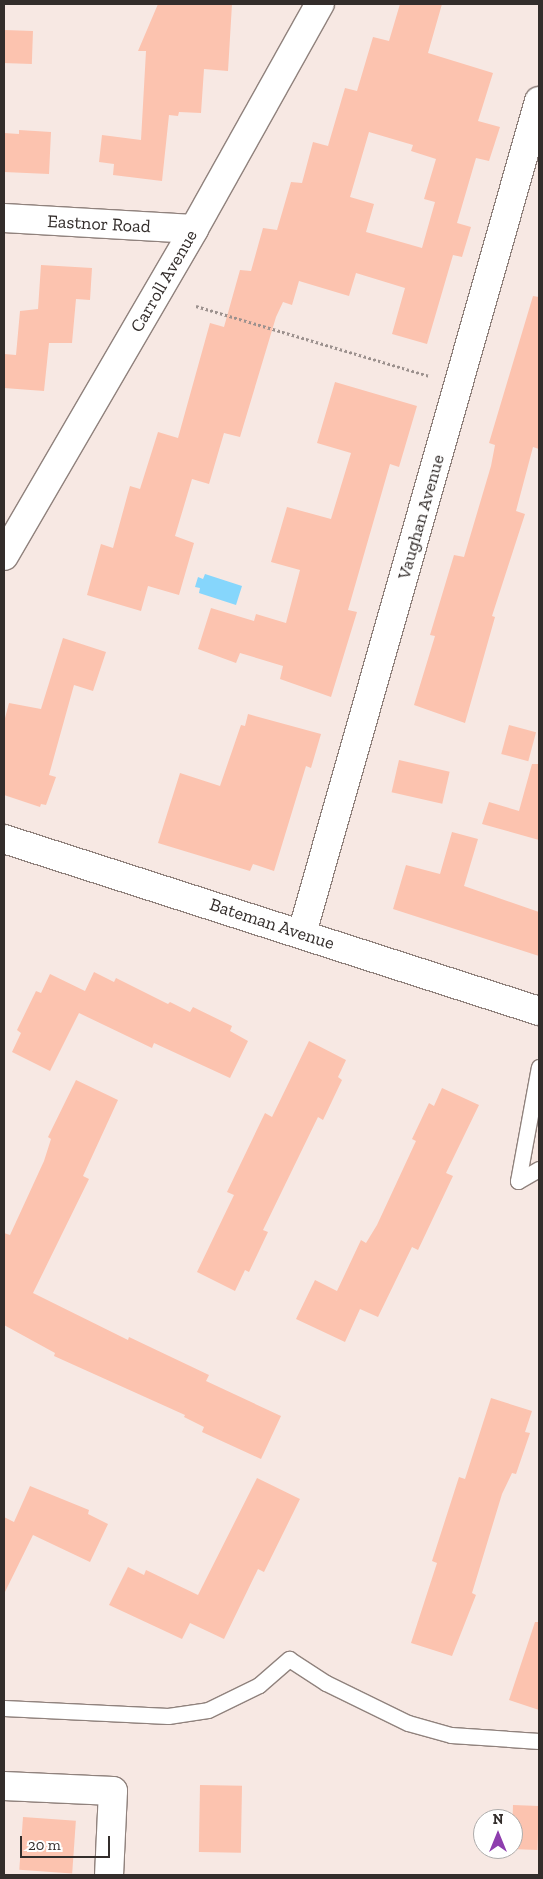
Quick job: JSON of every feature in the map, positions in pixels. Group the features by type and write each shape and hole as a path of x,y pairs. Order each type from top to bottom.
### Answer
{"street":[{"name":"Carroll Avenue","path":"4,556 194,229 320,4"},
{"name":"Vaughan Avenue","path":"302,933 539,101"},
{"name":"Eastnor Road","path":"4,218 194,229"},
{"name":"Bateman Avenue","path":"4,839 302,933 539,1011"},
{"path":"4,1786 113,1791 109,1875"}],"lane":[{"path":"539,1067 518,1181 539,1169"},
{"path":"4,1708 168,1716 208,1710 259,1685 289,1659 326,1683 408,1723 451,1735 539,1741"}],"path":[{"path":"196,306 434,377"}],"water":[{"path":"205,574 242,586 236,605 199,593 200,588 195,587 198,577 203,579"}],"building":[{"path":"158,4 232,4 228,71 204,69 201,113 179,112 178,116 169,115 162,181 113,175 114,164 99,162 102,135 141,140 146,51 138,51"},
{"path":"400,4 442,4 428,53 493,73 478,121 500,127 489,161 476,158 457,223 471,227 462,257 453,255 427,344 392,334 405,288 356,273 349,296 299,281 292,305 283,302 276,317 240,437 224,433 209,484 192,479 175,536 194,543 179,595 148,586 141,611 87,595 101,544 113,548 130,486 140,489 158,432 178,438 210,323 224,327 240,270 251,271 263,228 277,230 291,182 302,183 313,142 328,146 345,88 357,91 373,37 389,41","holes":["369,132 413,145 411,151 436,159 424,199 435,202 422,248 366,232 374,204 350,197"]},
{"path":"4,30 33,31 32,64 4,63"},
{"path":"19,130 51,132 49,174 4,172 4,133 19,134"},
{"path":"41,265 92,268 90,300 76,299 72,343 49,343 44,391 4,388 4,354 16,355 20,311 38,309"},
{"path":"533,296 539,297 539,449 533,447 516,511 525,514 492,616 495,617 465,723 414,705 435,636 430,635 454,555 464,557 491,466 495,445 489,443"},
{"path":"335,382 417,406 399,467 390,464 348,610 357,612 331,697 280,679 283,666 240,653 236,663 198,649 211,608 254,621 256,614 286,623 300,570 271,562 287,507 331,519 351,453 317,443"},
{"path":"63,638 106,652 93,691 74,685 49,775 56,777 46,805 41,804 40,807 4,795 4,722 9,703 41,709"},
{"path":"248,714 321,734 311,768 306,766 274,871 253,864 250,871 158,843 180,773 220,786 241,725 245,726"},
{"path":"509,725 536,732 528,761 501,754"},
{"path":"399,760 450,772 442,804 392,792"},
{"path":"532,764 539,764 539,840 482,824 489,802 519,811"},
{"path":"452,832 478,839 464,886 539,912 539,956 393,909 406,865 440,874"},
{"path":"94,972 114,982 116,978 168,1004 170,1002 190,1012 193,1007 232,1026 230,1031 248,1041 230,1078 154,1043 152,1048 79,1013 50,1071 12,1052 21,1033 17,1030 36,991 41,993 50,974 85,991"},
{"path":"309,1041 346,1060 338,1077 342,1080 323,1120 318,1117 263,1230 268,1232 249,1272 245,1270 235,1291 197,1272 234,1195 227,1192 265,1113 272,1117"},
{"path":"76,1080 118,1100 83,1176 89,1179 33,1293 128,1340 129,1337 209,1375 206,1381 281,1416 261,1459 202,1432 204,1427 184,1417 185,1415 54,1356 55,1353 4,1325 4,1233 10,1235 44,1161 51,1139 48,1137"},
{"path":"442,1088 479,1105 446,1173 453,1176 418,1250 412,1247 378,1317 360,1309 345,1342 296,1319 315,1280 337,1291 361,1240 366,1243 377,1225 416,1141 412,1139 429,1103 434,1106"},
{"path":"491,1398 532,1411 525,1432 530,1433 516,1474 512,1473 502,1494 472,1593 476,1595 452,1656 411,1643 437,1563 432,1561 459,1477 465,1479"},
{"path":"257,1478 300,1499 264,1572 258,1569 224,1639 190,1623 182,1639 109,1605 128,1567 144,1575 146,1570 198,1595"},
{"path":"30,1486 89,1510 88,1514 108,1524 90,1562 33,1535 4,1594 4,1517 14,1522"},
{"path":"535,1622 539,1622 539,1710 509,1700"},
{"path":"200,1785 242,1786 241,1853 199,1852"},
{"path":"513,1805 539,1806 537,1850 523,1849 523,1809 513,1809"},
{"path":"23,1817 76,1821 72,1874 19,1870"}]}
